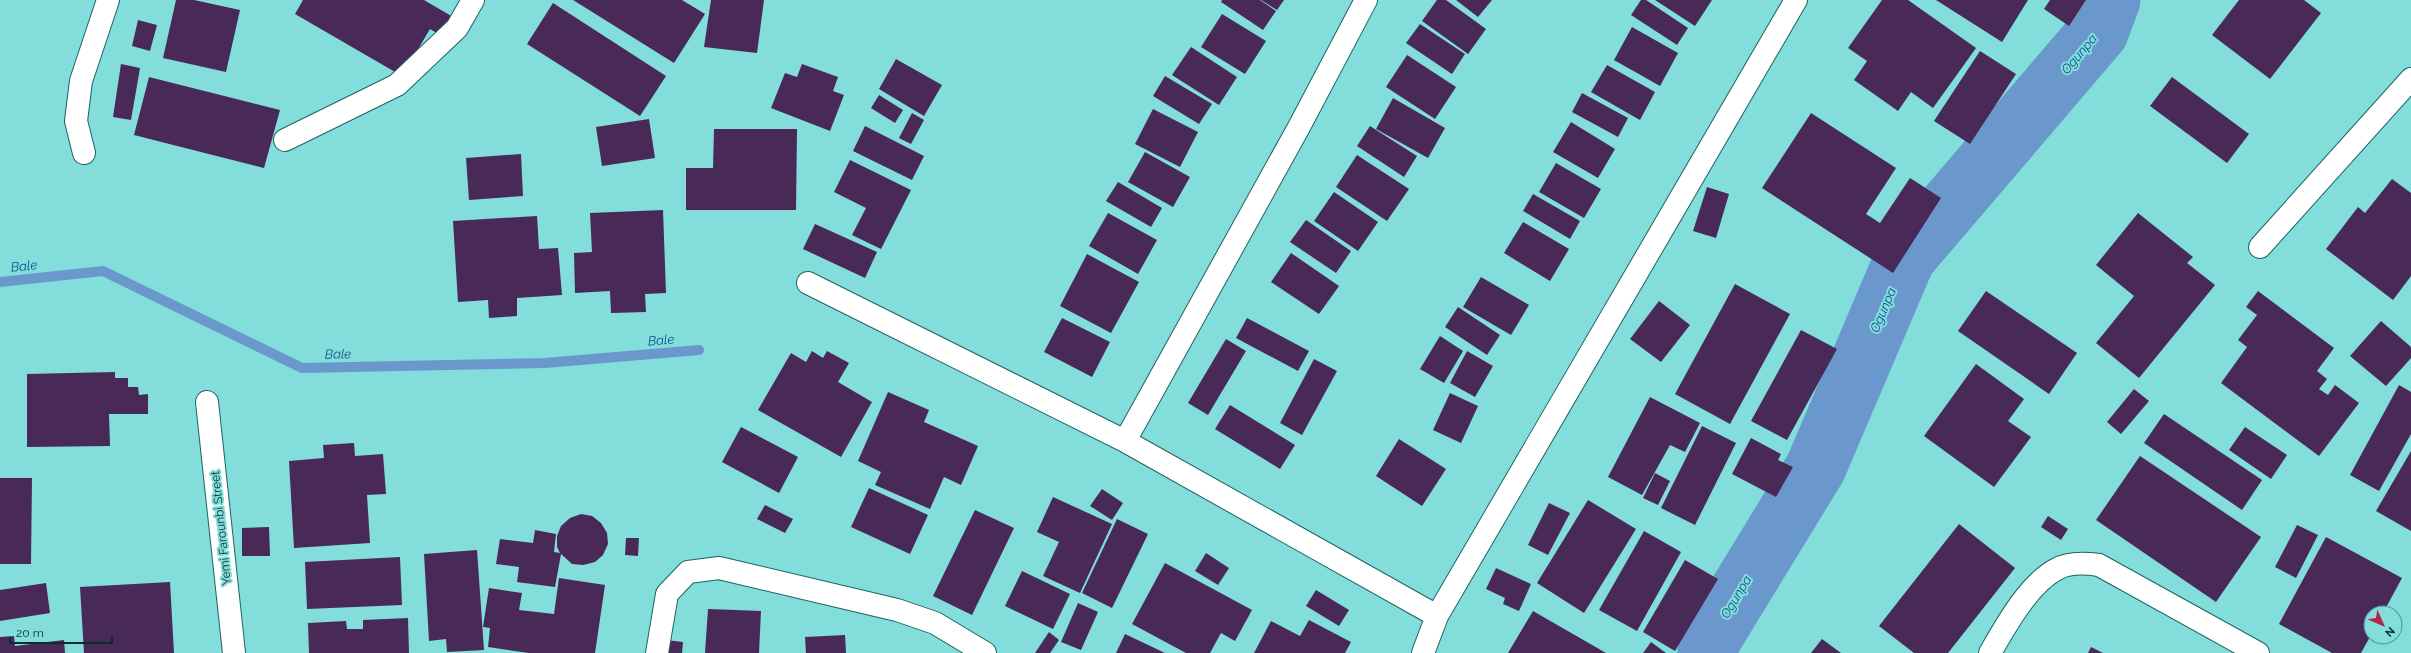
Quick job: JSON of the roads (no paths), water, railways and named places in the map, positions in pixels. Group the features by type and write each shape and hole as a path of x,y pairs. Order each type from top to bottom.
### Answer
{"street":[{"path":"84,153 76,121 81,81 108,0"},
{"path":"285,140 397,85 457,28 473,0"},
{"path":"1125,441 1299,127 1366,0"},
{"path":"1423,653 1437,616 1796,0"},
{"path":"2260,247 2411,79"},
{"path":"808,283 1125,441 1437,616"},
{"name":"Yemi Farounbi Street","path":"207,402 234,653"},
{"path":"1990,653 2031,590 2057,569 2081,562 2099,565 2258,653"},
{"path":"657,653 667,594 688,572 719,568 897,610 935,623 985,653"}],"waterway":[{"name":"Ogunpa","path":"1708,653 1709,642 1816,467 1905,258 2098,32 2110,0"},
{"name":"Bale","path":"0,282 103,271 302,368 545,363 699,350"}]}
